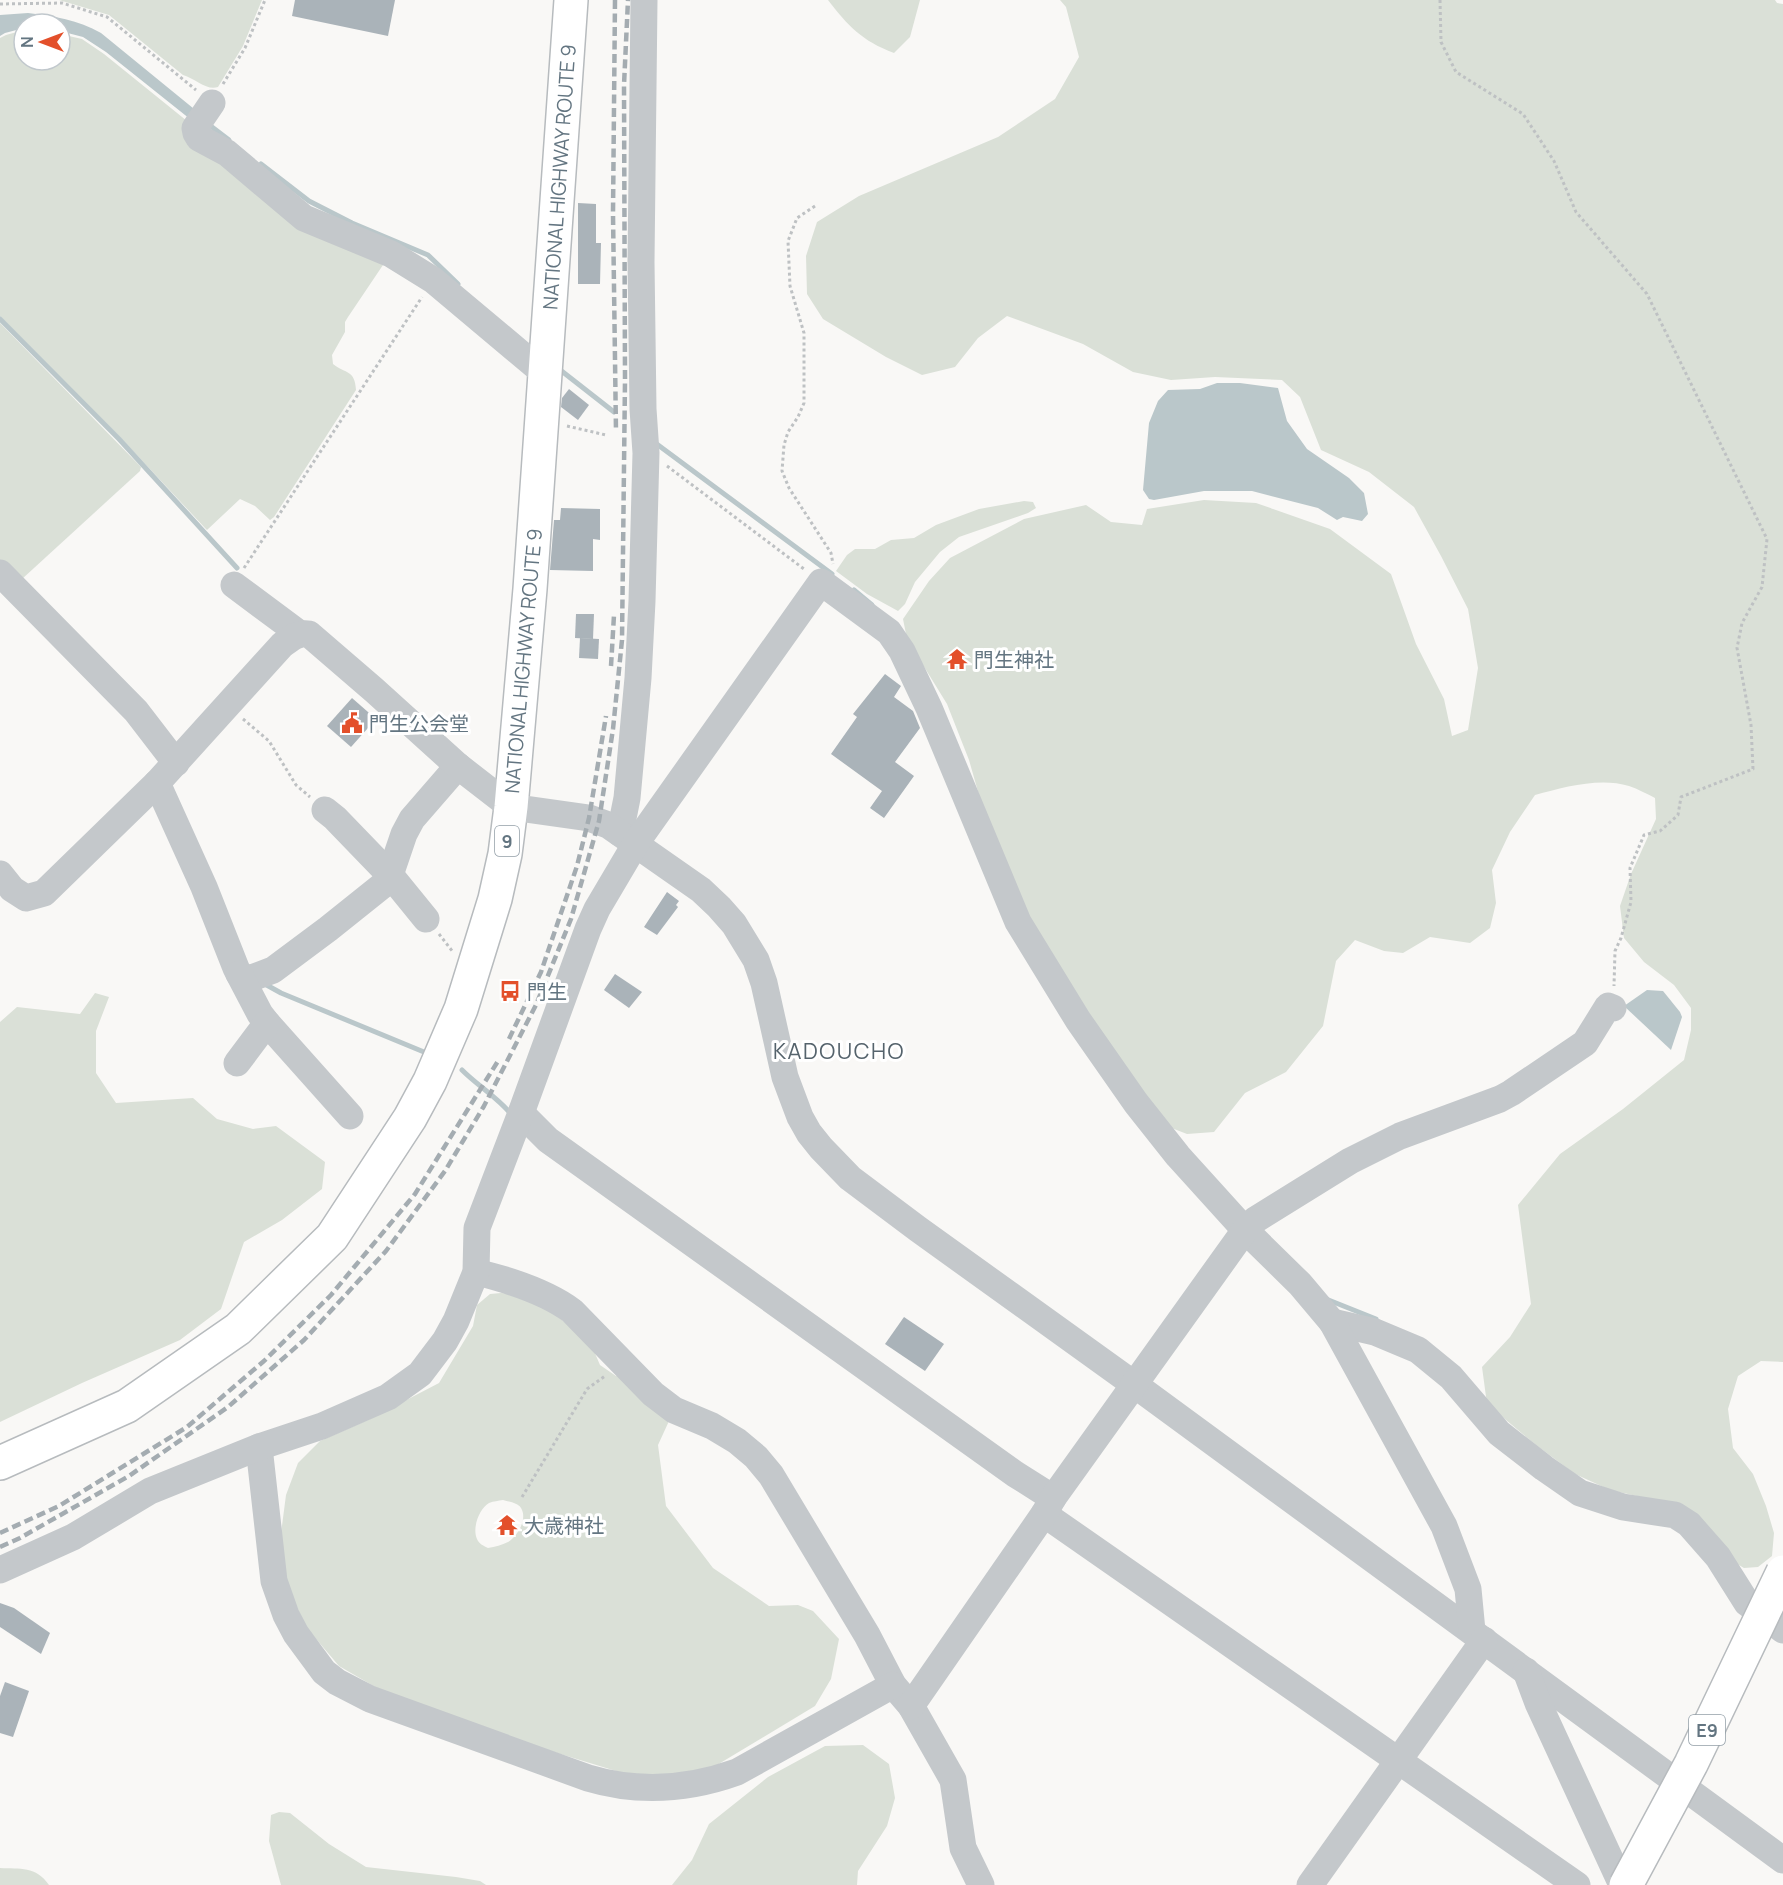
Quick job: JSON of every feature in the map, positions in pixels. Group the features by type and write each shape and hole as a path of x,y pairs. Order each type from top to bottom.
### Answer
{"highway":[{"name":"NATIONAL HIGHWAY ROUTE 9","path":"0,1463 128,1406 238,1329 332,1237 410,1118 444,1050 467,990 495,899 505,854 511,807 530,589 571,0"},
{"name":"E9","path":"1624,1885 1690,1764 1783,1572"}],"street":[{"path":"628,838 627,798 638,678 642,601 646,453 643,409 641,262 644,0"},
{"path":"206,112 195,128 199,138 227,153 304,218 392,254 433,280 545,374"},
{"path":"0,573 136,711 167,772 187,846 239,974 260,1014 350,1116"},
{"path":"0,1570 73,1537 150,1491 260,1447 322,1426 388,1397 420,1374 456,1322 476,1272 477,1228 588,929 628,838 826,574 889,632 902,651 929,708 1018,922 1078,1020 1136,1103 1178,1156 1249,1226 1332,1322 1444,1526 1468,1589 1478,1636 1398,1762 1310,1885"},
{"path":"234,585 300,634"},
{"path":"0,874 12,889 26,898 44,893 167,772 282,645 300,634 309,634 458,766 511,807 589,818 608,825 701,890 734,924 756,960 764,983 785,1077 794,1103 809,1133 834,1163 859,1185 1135,1384 1783,1860"},
{"path":"239,974 249,979 273,970 388,881 392,876 396,858 411,819 458,766"},
{"path":"325,810 392,876 426,919"},
{"path":"911,1706 1048,1506 1249,1226 1350,1161 1400,1136 1511,1093 1585,1043 1608,1006 1613,1008"},
{"path":"237,1063 267,1023"},
{"path":"518,1120 1015,1474 1048,1506 1398,1762 1577,1885"},
{"path":"476,1272 530,1289 563,1304 660,1400 674,1410 712,1426 737,1441 756,1457 771,1475 867,1635 893,1685 911,1706 952,1780 963,1848 981,1885"},
{"path":"1332,1322 1375,1332 1418,1350 1451,1377 1499,1433 1580,1493 1623,1507 1676,1515 1689,1524 1718,1557 1747,1603 1783,1630"},
{"path":"260,1447 274,1581 286,1615 296,1634 324,1672 337,1682 370,1699 588,1778 610,1785 652,1789 704,1782 737,1772 893,1685"},
{"path":"1526,1671 1538,1703 1624,1885"}],"path":[{"path":"0,4 62,3 107,17 206,112 245,48 265,0"},
{"path":"1440,0 1441,42 1456,72 1523,114 1554,161 1576,212 1647,294 1767,539 1762,587 1743,623 1737,648 1751,724 1753,769 1681,797 1677,815 1660,831 1644,835 1630,868 1631,902 1615,951 1613,1008"},
{"path":"646,453 826,574 834,562 831,553 789,488 782,471 784,445 788,432 804,404 804,333 790,286 788,241 798,218 815,206"},
{"path":"234,585 433,280"},
{"path":"564,425 606,435"},
{"path":"227,706 269,741 296,785 325,810"},
{"path":"426,919 456,956"},
{"path":"522,1497 587,1389"}],"shaded area":[{"path":"59,0 262,0 243,46 218,87 214,88 183,75 109,15"},
{"path":"828,0 920,0 910,37 894,53 856,32"},
{"path":"1060,0 1775,0 1783,4 1783,1362 1761,1361 1738,1376 1728,1409 1733,1448 1753,1474 1774,1533 1772,1556 1758,1567 1744,1568 1732,1561 1686,1507 1610,1490 1575,1474 1487,1404 1482,1367 1510,1337 1531,1304 1518,1205 1560,1154 1623,1109 1684,1060 1691,1030 1691,1008 1674,985 1644,962 1624,938 1620,906 1631,874 1656,819 1655,798 1629,786 1606,782 1570,786 1535,795 1510,832 1492,870 1496,903 1490,928 1470,943 1430,937 1403,953 1384,951 1355,940 1336,961 1323,1026 1286,1072 1245,1093 1214,1132 1187,1134 1169,1127 1141,1101 1020,902 985,816 969,760 947,704 907,639 903,619 929,581 950,558 1024,519 1086,505 1111,522 1142,525 1147,509 1204,500 1256,503 1330,529 1391,574 1416,644 1444,699 1452,736 1468,730 1478,668 1468,609 1414,507 1369,472 1321,450 1300,397 1282,380 1215,377 1171,380 1133,372 1083,344 1007,316 978,338 955,367 922,375 886,357 823,319 807,294 806,256 817,222 859,196 998,137 1055,99 1079,57 1066,7"},
{"path":"12,14 12,31 0,36 0,15"},
{"path":"72,21 101,33 199,113 190,119 106,52 83,37 72,34"},
{"path":"12,33 12,72 72,72 72,37 82,39 187,121 383,265 345,322 345,332 332,355 333,364 352,376 356,390 270,520 255,506 240,499 207,530 121,438 0,316 0,38"},
{"path":"0,323 141,467 140,471 22,579 0,568"},
{"path":"1217,383 1240,383 1278,388 1287,421 1307,449 1349,478 1364,493 1368,514 1362,521 1343,517 1337,520 1318,508 1252,491 1204,491 1149,499 1143,490 1149,423 1158,401 1168,390 1200,389"},
{"path":"1024,501 1033,502 1036,508 1028,513 959,537 940,552 915,582 905,604 898,611 867,594 836,571 847,555 855,549 875,549 891,540 914,538 936,525 979,509"},
{"path":"1647,990 1663,991 1682,1017 1671,1050 1624,1006"},
{"path":"95,993 109,997 96,1031 96,1073 116,1103 193,1098 217,1119 253,1129 276,1126 325,1162 322,1189 282,1220 244,1242 221,1309 180,1340 0,1422 0,1022 17,1007 80,1014"},
{"path":"490,1294 523,1295 551,1311 591,1344 600,1365 616,1376 629,1377 669,1421 658,1445 666,1506 713,1568 769,1606 798,1605 813,1611 839,1639 831,1679 815,1706 707,1771 664,1784 479,1729 396,1699 339,1666 306,1627 287,1585 280,1541 286,1495 298,1463 320,1441 368,1420 439,1383 473,1326 477,1305","holes":["503,1500 520,1506 523,1512 522,1522 515,1536 508,1542 488,1548 480,1544 477,1539 475,1530 477,1519 489,1503"]},
{"path":"863,1745 889,1764 895,1798 887,1826 858,1871 857,1885 672,1885 692,1860 709,1824 768,1777 825,1746"},
{"path":"279,1812 290,1813 329,1844 366,1867 456,1877 480,1881 486,1885 281,1885 269,1841 271,1815"},
{"path":"0,1868 21,1869 39,1874 49,1885 0,1885"}],"building":[{"path":"295,0 395,0 388,36 292,16"},
{"path":"578,203 596,204 596,243 601,243 600,284 578,284"},
{"path":"569,389 589,405 578,420 561,407 562,398"},
{"path":"561,508 600,509 600,540 593,539 593,571 550,570 554,520 560,520"},
{"path":"576,614 594,614 593,639 575,638"},
{"path":"580,638 599,639 598,659 579,658"},
{"path":"885,674 901,686 894,697 913,711 920,728 895,762 914,776 884,818 870,808 882,791 831,754 857,717 853,714"},
{"name":"門生公会堂","path":"352,698 376,719 351,747 327,726"},
{"path":"667,892 679,901 676,905 678,907 657,935 644,927"},
{"path":"615,974 642,992 629,1008 604,990"},
{"path":"904,1317 944,1344 925,1371 885,1344"},
{"path":"0,1603 14,1608 50,1633 41,1654 0,1627"},
{"path":"5,1682 29,1691 13,1737 0,1733 0,1696"}],"waterway":[{"path":"208,124 229,140"},
{"path":"261,164 309,201 352,223 428,255 458,284"},
{"path":"0,319 119,439 237,568"},
{"path":"559,369 614,412"},
{"path":"654,442 832,574"},
{"path":"854,590 872,605"},
{"path":"263,983 281,993 424,1052"},
{"path":"462,1070 511,1114"},
{"path":"1326,1299 1376,1319"}],"railway":[{"path":"615,0 613,214 616,432"},
{"path":"0,1547 129,1476 228,1407 304,1340 386,1251 445,1171 484,1106 536,1005 571,919 599,821 613,729 622,640 625,380 624,85 628,0"},
{"path":"611,666 614,615"},
{"path":"509,1039 541,972 577,866 589,818 606,716"},
{"path":"0,1533 59,1506 187,1427 264,1361 331,1295 415,1194 498,1061"}],"place":[{"name":"門生神社","path":"957,659"},
{"name":"門生公会堂","path":"352,723"},
{"name":"門生","path":"510,991"},
{"name":"大歳神社","path":"507,1525"}],"district":[{"name":"KADOUCHO","path":"839,1051"}]}
